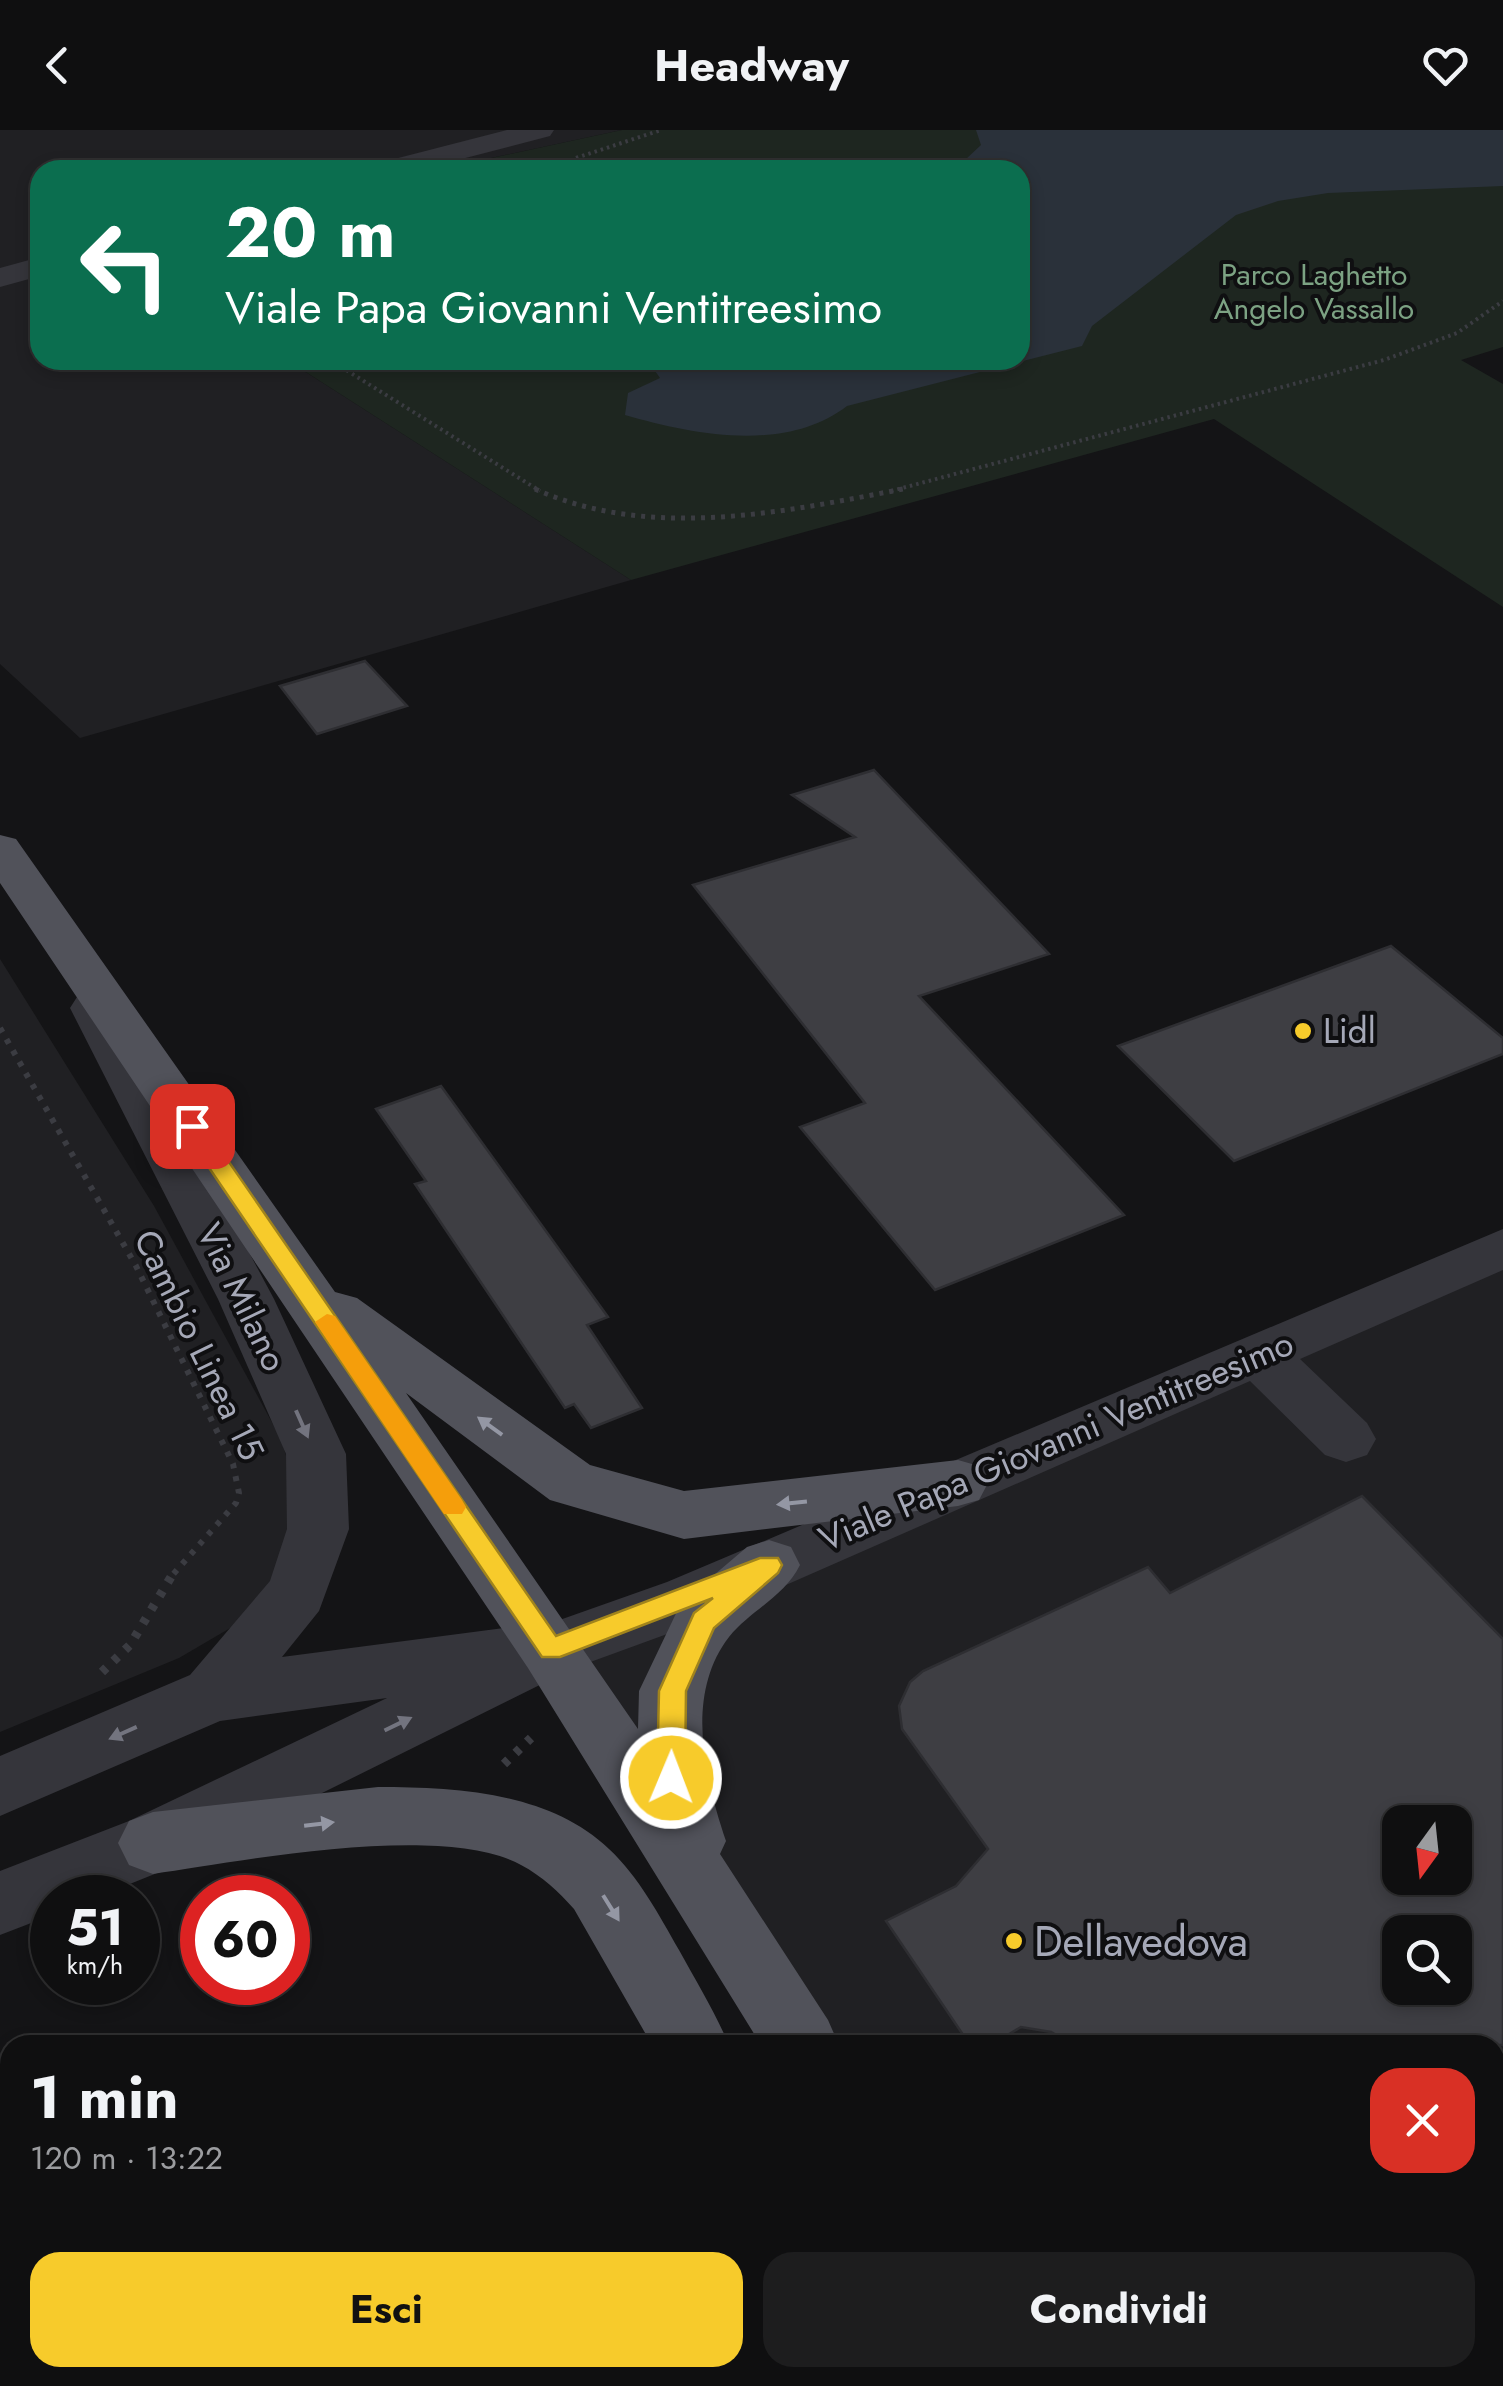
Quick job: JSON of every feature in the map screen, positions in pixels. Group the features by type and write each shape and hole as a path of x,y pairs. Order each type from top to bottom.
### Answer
{"main road":[{"name":"Via Milano","path":"0,849 551,1649 796,2035"},
{"path":"302,1287 571,1483 684,1515 958,1484"},
{"path":"708,1896 671,1778 672,1691 704,1621 769,1565"},
{"path":"153,1843 414,1816 467,1818 513,1828 552,1845 583,1870 608,1902 686,2035"}],"street":[{"path":"424,160 540,130"},
{"path":"0,278 30,269"},
{"name":"Via Milano","path":"38,900 246,1300 316,1454 318,1529 297,1593 213,1694"},
{"name":"Viale Papa Giovanni Ventitreesimo","path":"551,1649 769,1565 1503,1248"},
{"path":"1258,1354 1346,1439"},
{"path":"0,1787 213,1694 551,1649"},
{"path":"0,1903 153,1843 551,1649"}],"path":[{"path":"346,370 523,483 570,504 622,515 694,517 790,511 972,471 1384,360 1457,333 1503,301"},
{"name":"Cambio Linea 15","path":"0,1028 138,1272 228,1445 239,1476 239,1493 230,1513 180,1565 141,1634 124,1655 84,1681"}],"shaded area":[{"path":"0,130 622,130 482,160 30,160 30,370 303,370 631,580 80,738 0,664"},
{"path":"976,130 1503,130 1503,186 1328,193 1278,201 1236,215 1092,326 1082,346 1030,359 1030,160 965,160 981,145"},
{"path":"654,370 988,370 847,406 823,421 796,430 739,436 680,429 625,415 628,393 660,378"},
{"path":"0,959 154,1206 281,1439 295,1485 292,1542 273,1583 237,1624 179,1658 0,1732"},
{"path":"1503,1248 1503,2035 796,2035 551,1649"}],"green space":[{"name":"Parco Laghetto Angelo Vassallo","path":"622,130 1503,130 1503,347 1461,360 1503,384 1503,607 1214,419 631,580 303,370 1030,370 1030,160 482,160"}],"building":[{"path":"365,661 407,706 317,734 280,686"},
{"path":"874,770 1049,954 919,996 1124,1215 935,1290 800,1127 865,1103 693,885 855,837 792,795"},
{"path":"1391,946 1503,1038 1503,1054 1234,1161 1118,1046"},
{"path":"441,1086 608,1317 587,1325 642,1408 591,1428 574,1404 565,1408 415,1184 426,1181 376,1109"},
{"path":"1362,1496 1503,1639 1503,2035 1056,2035 1021,2027 1008,2035 963,2035 886,1921 956,1886 988,1849 902,1729 899,1706 910,1682 923,1671 1148,1567 1170,1593"}],"slow traffic":[{"path":"327,1322 453,1507"}],"place":[{"name":"Lidl","path":"1303,1031"},
{"name":"Dellavedova","path":"1014,1941"}],"route":[{"path":"192,1126 551,1649 688,1600 769,1565 704,1621 672,1691 671,1778"}]}
